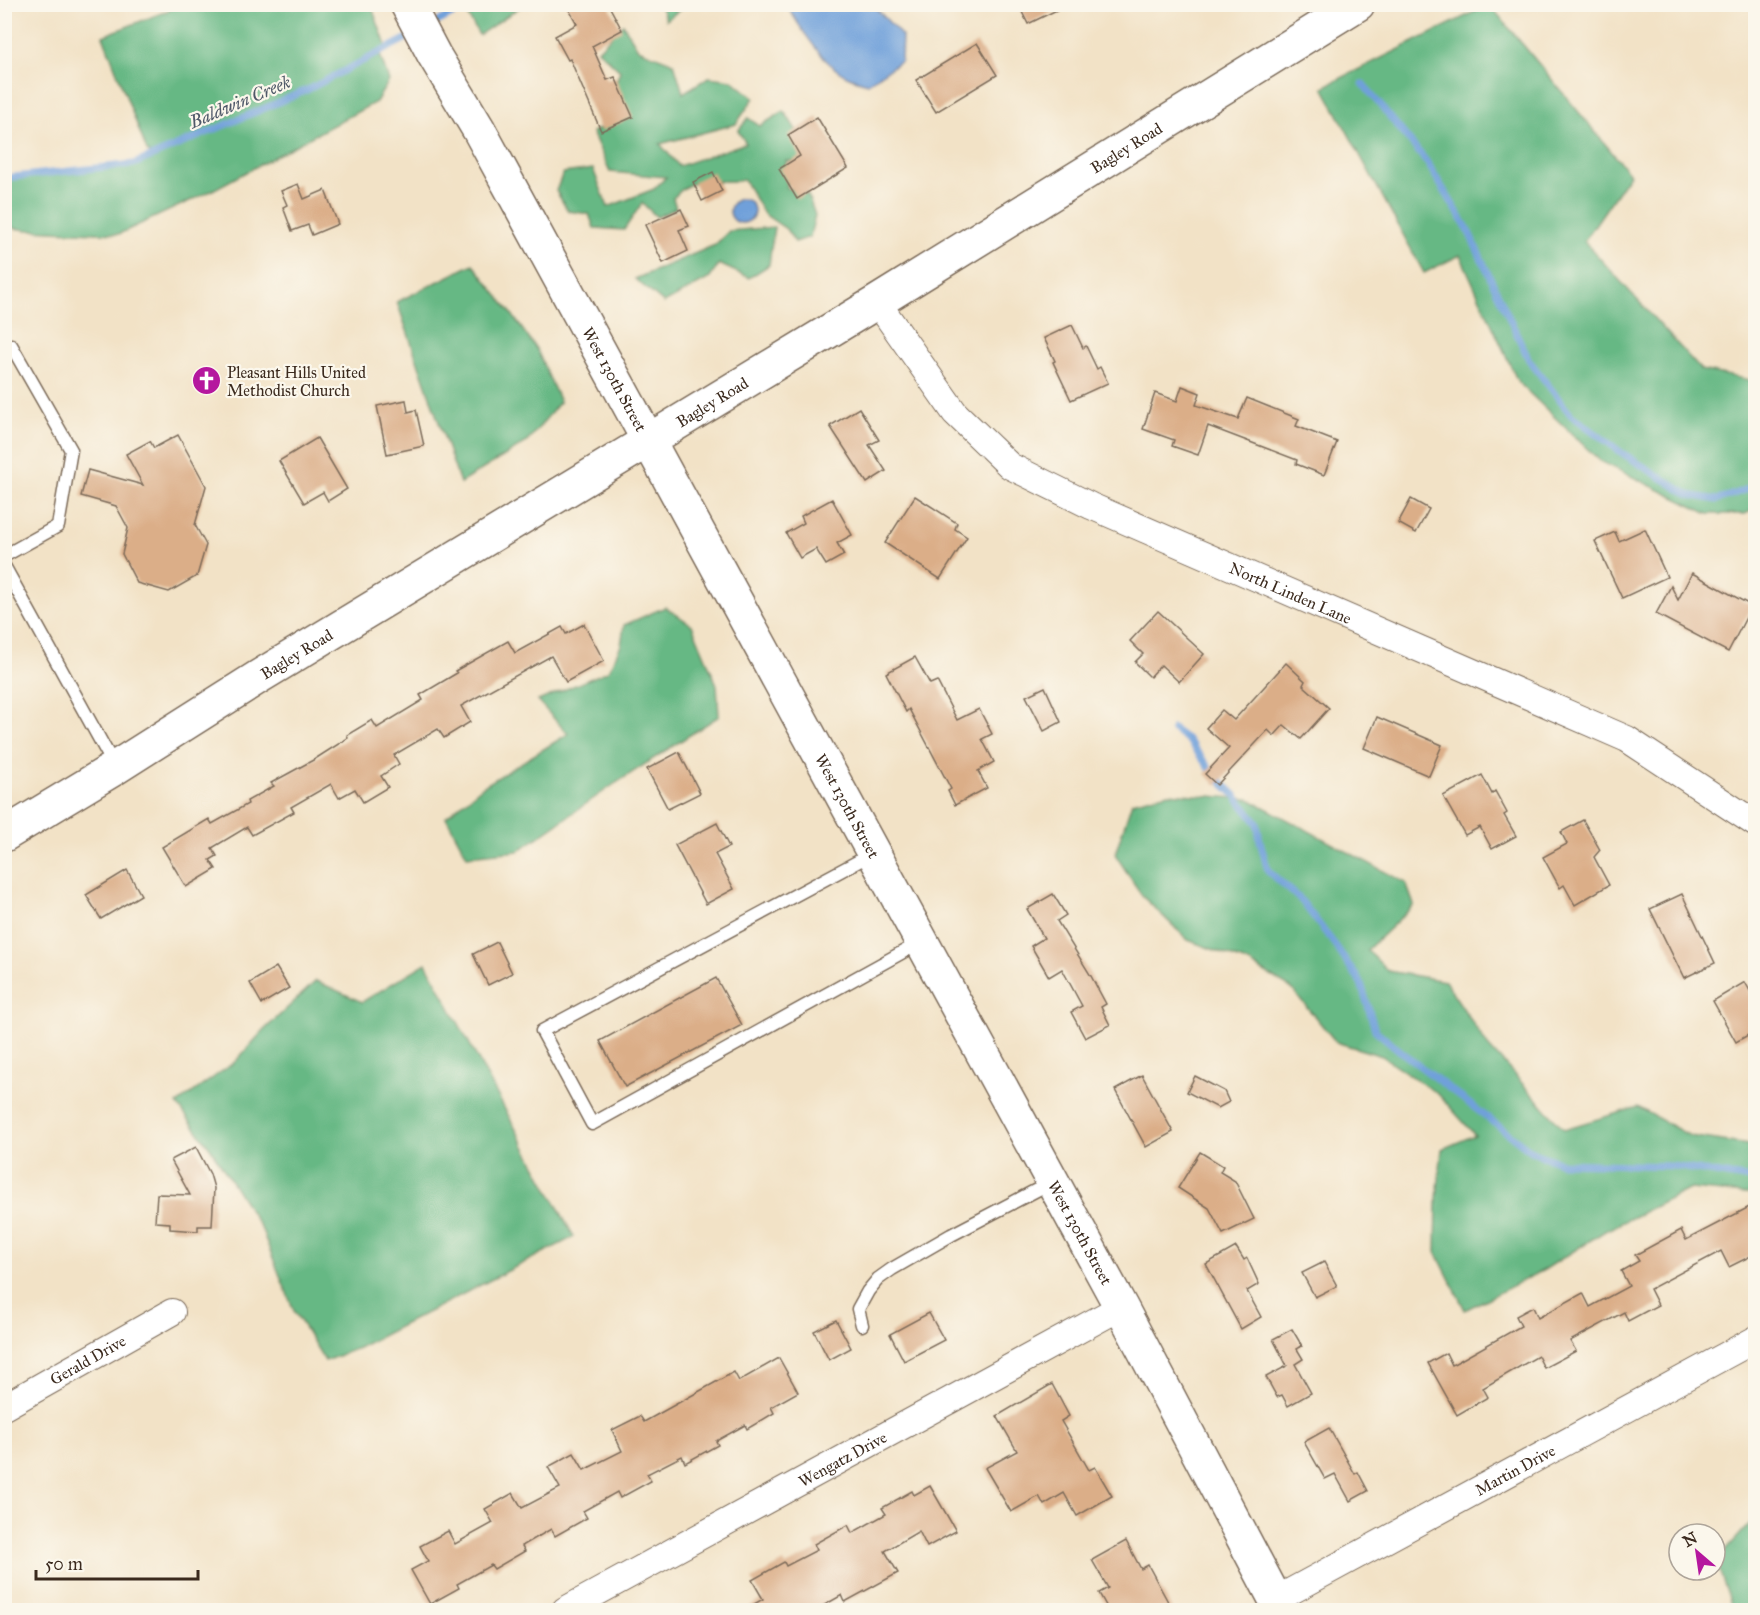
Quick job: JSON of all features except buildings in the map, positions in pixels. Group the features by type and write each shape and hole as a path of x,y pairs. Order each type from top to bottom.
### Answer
{"main road":[{"name":"West 130th Street","path":"407,4 434,55 479,130 1121,1307 1278,1606"},
{"name":"Bagley Road","path":"4,836 260,676 877,302 1358,4"}],"street":[{"name":"North Linden Lane","path":"877,302 955,413 1010,466 1102,510 1627,739 1755,824"},
{"name":"Wengatz Drive","path":"565,1611 1121,1307"},
{"name":"Gerald Drive","path":"4,1407 172,1312"},
{"name":"Martin Drive","path":"1278,1606 1755,1340"}],"lane":[{"path":"4,349 11,345 71,450 58,526 4,556"},
{"path":"4,566 115,768"},
{"path":"874,854 542,1030 592,1124 922,942"},
{"path":"862,1325 858,1309 868,1291 892,1269 951,1235 1053,1182"}],"green space":[{"path":"489,4 523,5 479,35 467,14"},
{"path":"182,5 371,5 387,48 379,52 389,81 376,102 209,192 119,234 5,227 5,178 134,164 154,156 147,151 103,36"},
{"path":"660,5 686,5 666,20"},
{"path":"1488,5 1630,174 1584,241 1701,370 1755,381 1755,509 1745,514 1708,514 1600,461 1518,382 1460,255 1424,273 1323,87"},
{"path":"623,24 638,49 674,63 683,93 709,77 732,80 754,98 736,124 660,144 679,166 746,143 738,131 748,118 760,126 784,111 809,150 801,161 786,161 787,188 808,195 815,215 810,237 795,242 786,229 764,214 744,180 701,182 689,185 673,198 676,208 657,217 642,203 624,230 594,228 589,214 568,211 556,191 563,173 593,169 608,207 654,189 666,177 610,172 592,132 616,121 613,91 620,71 598,50"},
{"path":"774,227 769,265 749,278 719,264 710,278 664,303 635,279 715,245 729,231"},
{"path":"473,264 537,350 560,402 527,442 460,483 397,302"},
{"path":"665,607 692,625 717,685 719,716 616,783 518,851 467,856 446,817 482,787 568,734 538,701 608,671 621,645 624,625"},
{"path":"1168,793 1249,799 1406,883 1414,905 1367,950 1388,971 1445,981 1488,1046 1564,1129 1638,1107 1690,1136 1755,1146 1755,1195 1690,1189 1605,1231 1544,1270 1465,1310 1436,1252 1437,1198 1442,1149 1475,1135 1439,1095 1382,1056 1336,1042 1291,988 1249,963 1188,940 1142,896 1115,854 1132,802"},
{"path":"426,963 574,1237 358,1348 325,1361 294,1311 261,1228 211,1149 177,1104 236,1061 263,1031 316,981 362,1002"},
{"path":"1755,1518 1755,1610 1733,1610 1723,1582 1727,1582 1727,1549"}],"water":[{"path":"787,5 873,5 902,36 901,61 868,83 856,80 829,63 805,34"},
{"path":"742,199 751,202 754,211 751,220 742,223 733,220 730,211 733,202"}],"waterway":[{"name":"Baldwin Creek","path":"428,27 471,4"},
{"name":"Baldwin Creek","path":"4,178 134,164 307,90 413,35"},
{"path":"1363,84 1426,161 1466,226 1529,360 1571,415 1622,453 1689,495 1717,500 1756,486"},
{"path":"1173,729 1188,740 1216,777 1234,794 1257,823 1268,871 1300,899 1335,945 1361,983 1375,1030 1400,1051 1534,1153 1562,1163 1673,1166 1756,1180"}],"place":[{"name":"Pleasant Hills United Methodist Church","path":"206,381"}]}
